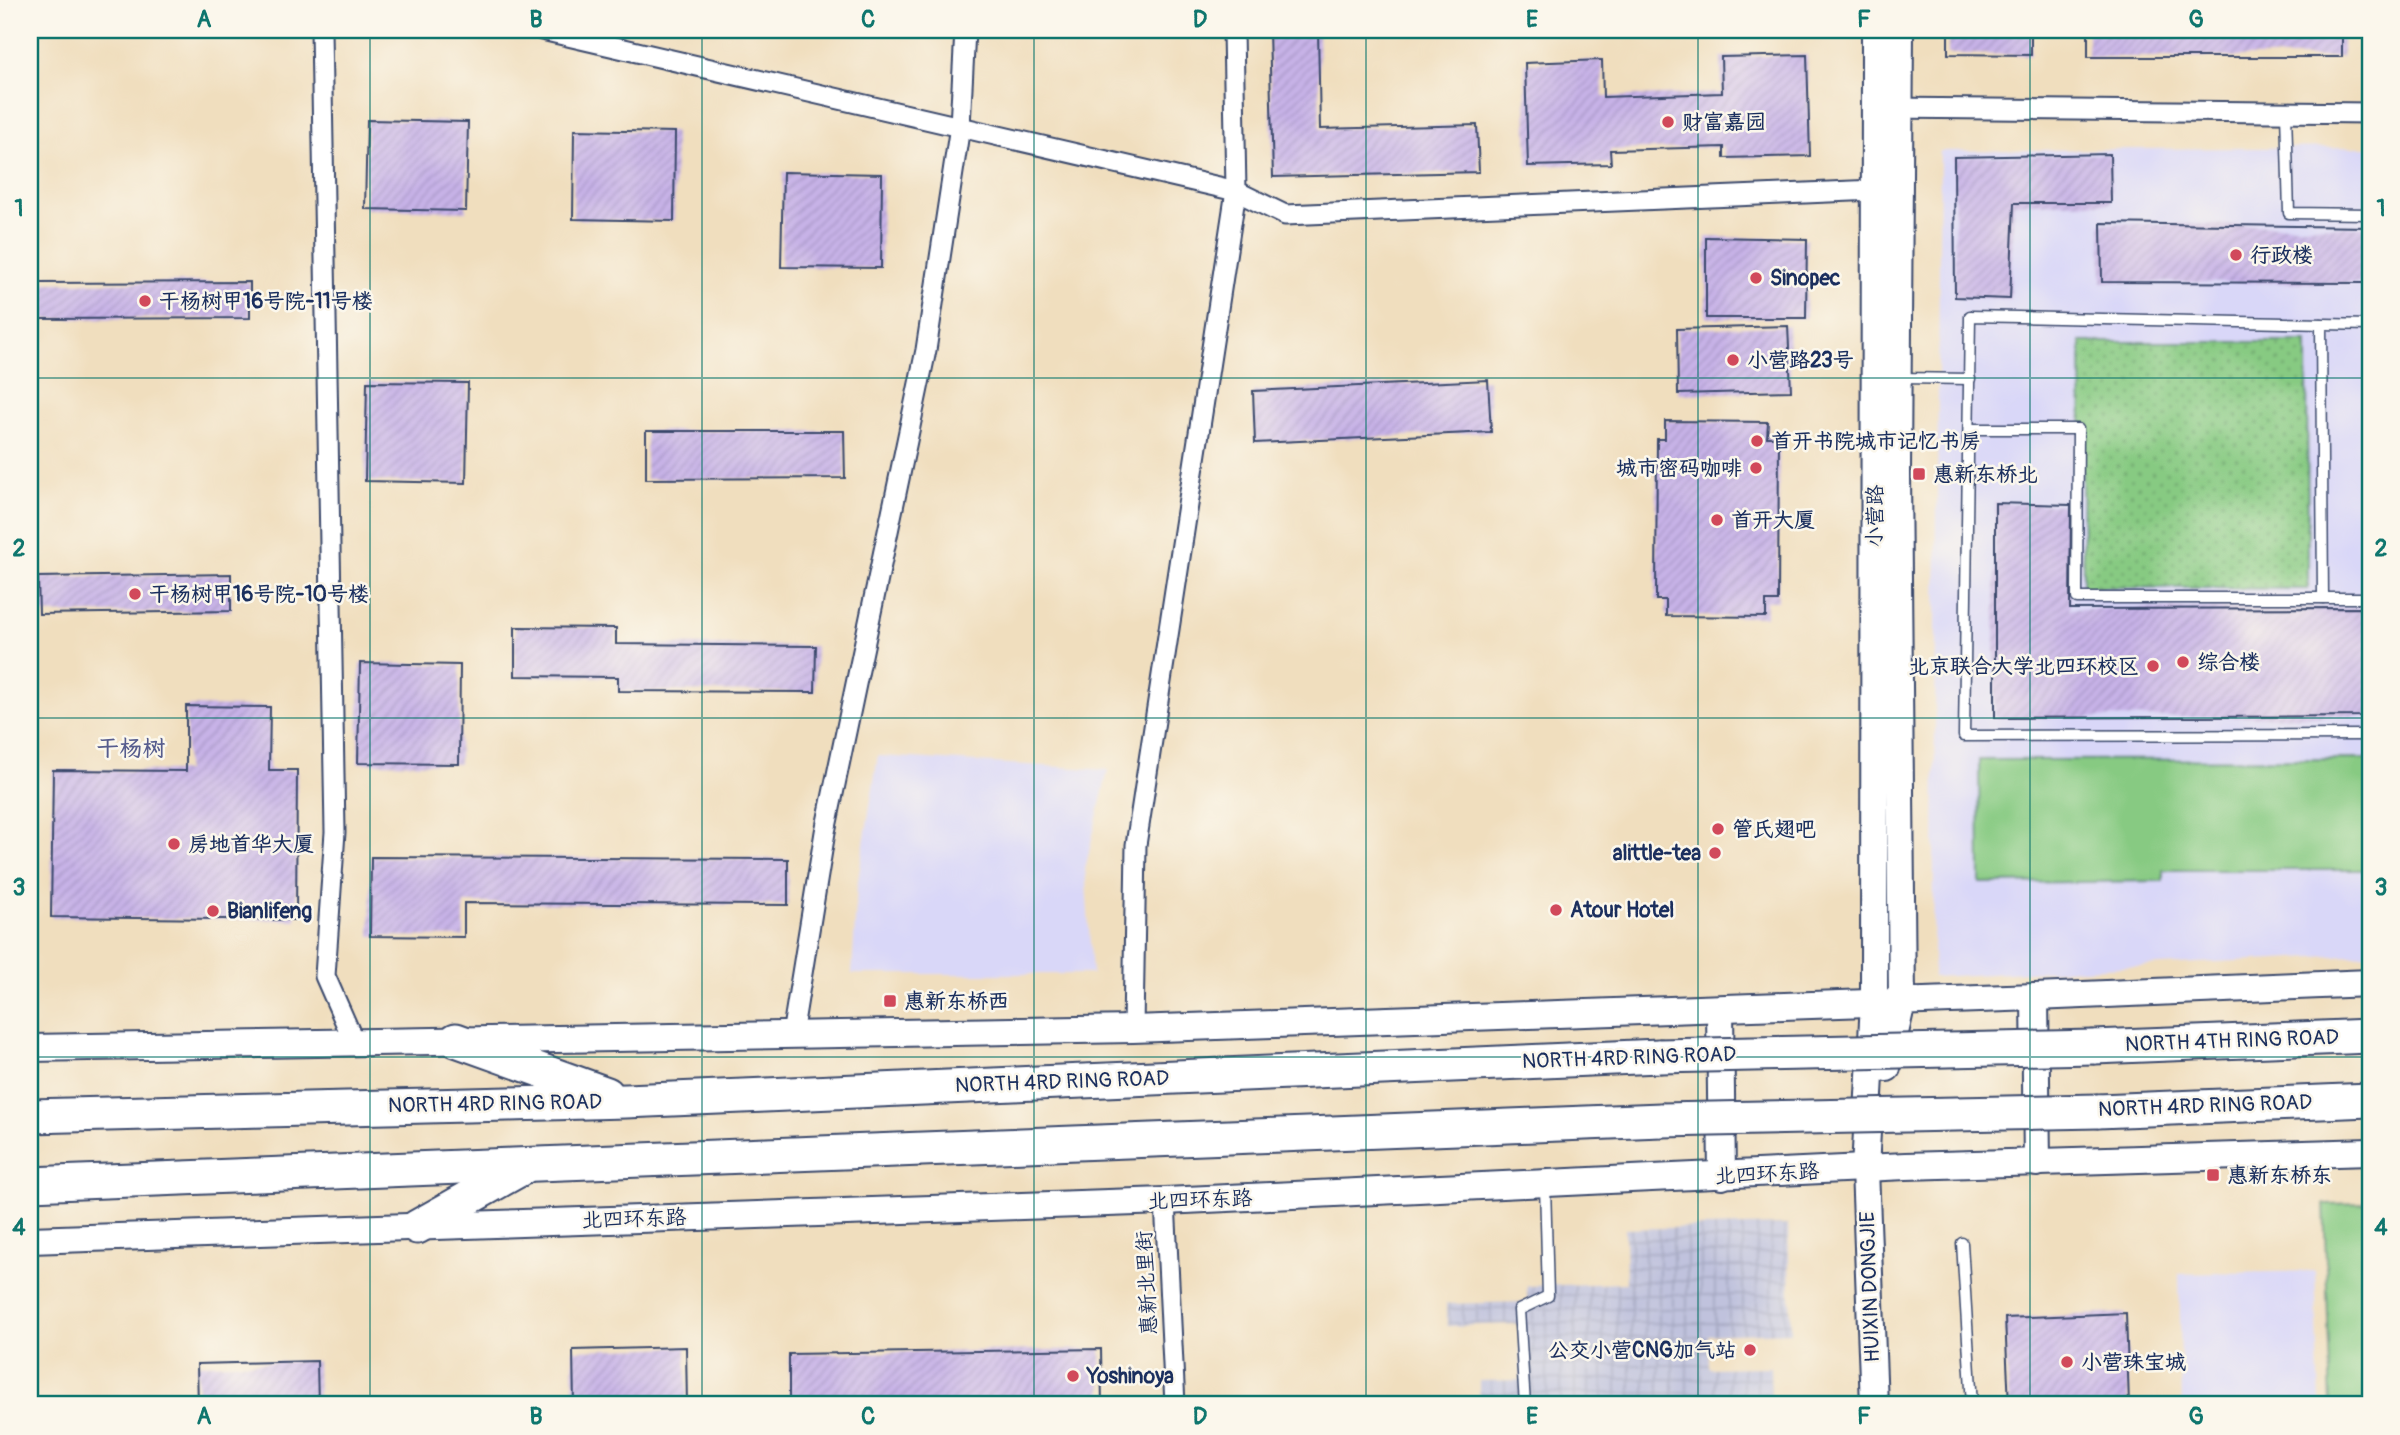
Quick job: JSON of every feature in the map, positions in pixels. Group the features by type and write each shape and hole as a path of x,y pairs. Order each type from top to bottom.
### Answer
{"highway":[{"name":"NORTH 4TH RING ROAD","path":"2094,1047 2370,1035"},
{"path":"456,1041 626,1101"},
{"name":"NORTH 4RD RING ROAD","path":"30,1116 626,1101 1659,1056 2094,1047"},
{"name":"NORTH 4RD RING ROAD","path":"528,1165 1661,1120 2098,1111 2370,1100"},
{"path":"30,1184 528,1165"},
{"path":"417,1227 528,1165"}],"street":[{"path":"321,30 335,832 325,976 355,1044"},
{"path":"542,30 1236,191 1285,215 1876,190 1899,162"},
{"path":"792,1035 825,832 926,351 960,126 965,30"},
{"path":"1133,1029 1136,845 1236,191 1233,30"},
{"name":"小营路","path":"1865,1169 1902,1002 1897,378 1899,162 1875,30"},
{"name":"小营路","path":"1865,1169 1874,1002 1876,190 1900,30"},
{"path":"1888,108 2370,113"},
{"path":"30,1048 1133,1029 2370,983"},
{"path":"2035,997 2038,1163"},
{"path":"1720,1009 1722,1176"},
{"name":"北四环东路","path":"30,1240 1166,1201 1865,1169 2370,1152"},
{"name":"HUIXIN DONGJIE","path":"1865,1169 1874,1405"},
{"name":"惠新北里街","path":"1166,1201 1175,1405"}],"lane":[{"path":"2286,112 2289,213 2370,214"},
{"path":"2370,325 1970,316 1964,736 2370,735"},
{"path":"2321,324 2323,598"},
{"path":"1897,378 1970,379"},
{"path":"1969,429 2078,429 2077,598 2370,598"},
{"path":"1525,1405 1519,1310 1548,1296 1545,1184"},
{"path":"1962,1243 1972,1405"}],"shaded area":[{"name":"北京联合大学北四环校区","path":"2370,147 2370,954 1933,977 1940,151"},
{"path":"878,756 1108,770 1085,869 1092,974 852,974 857,887"},
{"path":"1788,1225 1791,1332 1708,1335 1709,1368 1770,1367 1771,1405 1479,1405 1479,1381 1521,1380 1519,1324 1447,1326 1446,1304 1527,1302 1527,1286 1626,1283 1625,1229"},
{"path":"2315,1271 2320,1405 2182,1405 2179,1274"}],"green space":[{"path":"2081,342 2307,342 2308,589 2083,587"},
{"path":"2370,759 2370,870 2163,870 2163,881 1980,883 1979,760"},
{"path":"2370,1203 2370,1405 2331,1405 2324,1204"}],"building":[{"path":"1269,30 1318,30 1320,129 1477,125 1479,172 1273,177"},
{"path":"1948,30 2031,30 2031,55 1948,54"},
{"path":"2088,30 2342,30 2342,57 2088,57"},
{"name":"财富嘉园","path":"1807,55 1810,156 1724,158 1724,147 1610,150 1611,164 1528,166 1525,63 1602,60 1603,97 1722,93 1721,57"},
{"path":"367,120 468,122 466,211 365,209"},
{"path":"574,130 675,132 674,221 573,219"},
{"path":"2110,154 2111,203 2014,203 2010,299 1955,297 1954,157"},
{"path":"783,172 882,174 881,268 781,267"},
{"name":"行政楼","path":"2101,223 2370,227 2370,283 2102,282"},
{"name":"Sinopec","path":"1706,237 1807,239 1806,318 1706,318"},
{"name":"干杨树甲16号院-11号楼","path":"250,282 250,318 39,319 39,283"},
{"name":"小营路23号","path":"1788,326 1791,391 1678,394 1677,329"},
{"path":"1488,380 1491,432 1255,443 1253,391"},
{"path":"367,382 468,383 466,483 365,481"},
{"name":"首开大厦","path":"1665,421 1768,422 1767,437 1779,437 1778,601 1766,601 1766,617 1666,616 1666,600 1656,600 1657,439 1665,439"},
{"path":"646,431 844,431 845,478 646,479"},
{"name":"综合楼","path":"1995,503 2071,505 2070,609 2370,608 2370,716 1995,718"},
{"name":"干杨树甲16号院-10号楼","path":"231,574 231,611 39,614 38,577"},
{"path":"515,627 616,628 616,644 816,646 815,692 618,691 618,677 515,676"},
{"path":"360,663 460,665 459,764 358,763"},
{"name":"房地首华大厦","path":"186,706 270,707 269,770 297,770 296,920 51,917 53,770 186,771"},
{"path":"371,857 788,859 788,905 464,903 464,937 370,936"},
{"name":"小营珠宝城","path":"2126,1313 2129,1405 2009,1405 2005,1318"},
{"path":"686,1347 687,1405 574,1405 573,1350"},
{"path":"1101,1349 1102,1405 789,1405 789,1354"},
{"path":"317,1361 318,1405 198,1405 197,1364"}],"place":[{"name":"财富嘉园","path":"1668,122"},
{"name":"行政楼","path":"2236,255"},
{"name":"Sinopec","path":"1756,278"},
{"name":"干杨树甲16号院-11号楼","path":"145,301"},
{"name":"小营路23号","path":"1733,360"},
{"name":"首开书院城市记忆书房","path":"1757,441"},
{"name":"城市密码咖啡","path":"1756,468"},
{"name":"惠新东桥北","path":"1919,474"},
{"name":"首开大厦","path":"1717,520"},
{"name":"干杨树甲16号院-10号楼","path":"135,594"},
{"name":"综合楼","path":"2183,662"},
{"name":"北京联合大学北四环校区","path":"2153,666"},
{"name":"管氏翅吧","path":"1718,829"},
{"name":"房地首华大厦","path":"174,844"},
{"name":"alittle-tea","path":"1715,853"},
{"name":"Atour Hotel","path":"1556,910"},
{"name":"Bianlifeng","path":"213,911"},
{"name":"惠新东桥西","path":"890,1001"},
{"name":"惠新东桥东","path":"2213,1175"},
{"name":"公交小营CNG加气站","path":"1750,1350"},
{"name":"小营珠宝城","path":"2067,1362"},
{"name":"Yoshinoya","path":"1073,1376"}],"district":[{"name":"干杨树","path":"131,748"}]}
